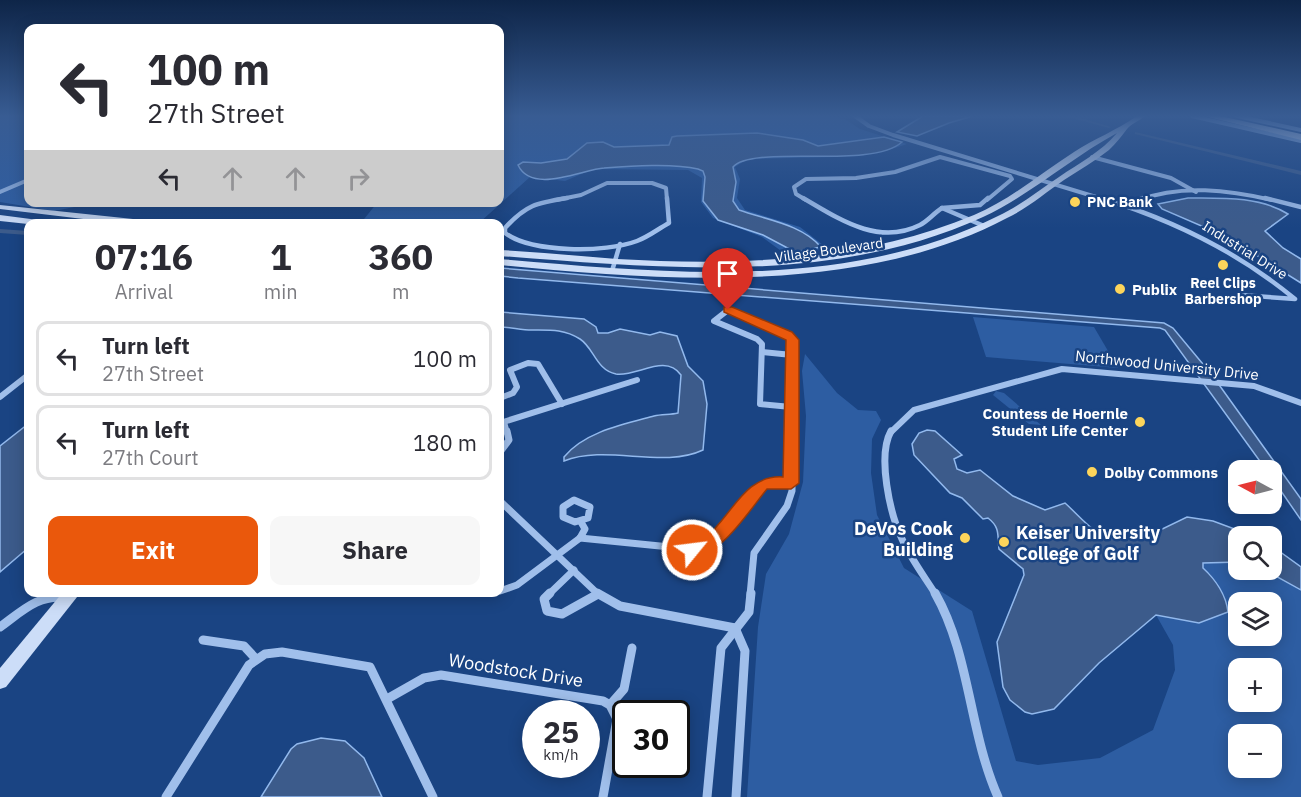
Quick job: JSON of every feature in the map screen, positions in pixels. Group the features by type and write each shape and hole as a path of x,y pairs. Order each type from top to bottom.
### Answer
{"street":[{"name":"Village Boulevard","path":"504,262 614,266 735,264 821,257 896,243 969,220 1004,202 1079,153"},
{"name":"Village Boulevard","path":"504,253 688,274 806,269 902,253 984,226 1020,208 1097,153"},
{"path":"950,158 957,154"},
{"name":"Industrial Drive","path":"957,154 1127,204 1212,242 1264,273 1295,299 1240,296"},
{"path":"935,157 950,158 1010,176 1012,179 980,205 942,208 931,214 922,225 896,232 873,232 853,228 796,194 794,187 798,182 810,178 856,178 894,172 935,157"},
{"path":"1092,157 1171,178 1197,192"},
{"path":"0,191 24,182"},
{"path":"504,230 521,209 536,202 579,195 607,183 652,183 666,188 669,223 645,239 581,248 523,243 504,235"},
{"path":"1127,204 1161,194 1197,192 1253,196 1301,207"},
{"path":"0,207 107,219"},
{"path":"942,208 984,226"},
{"path":"0,218 24,221"},
{"path":"614,266 620,244"},
{"path":"706,797 716,679 721,648 745,618 750,605 754,553 787,506 791,496 792,407 792,340 788,334 728,310 714,321 757,339 762,344 760,404 792,407"},
{"path":"762,352 792,355"},
{"path":"504,396 513,393 517,387 510,370 533,362 538,364 562,404"},
{"name":"Northwood University Drive","path":"998,797 981,756 948,615 934,588 912,557 897,530 884,452 889,434 898,422 914,410 1051,370 1074,369 1219,382 1269,390 1301,403"},
{"path":"0,397 24,378"},
{"path":"504,422 638,380"},
{"path":"504,428 509,440 504,447"},
{"path":"576,541 700,550 711,543 762,485 772,482 791,483"},
{"path":"504,505 536,537 558,553 598,594 620,606 735,628"},
{"path":"504,590 517,585 576,541 585,529 581,522"},
{"path":"574,570 544,599 547,611 562,614 598,594"},
{"path":"0,627 36,601 51,597"},
{"path":"0,681 69,597"},
{"path":"735,628 745,651 736,797"},
{"path":"203,640 244,646 256,659"},
{"path":"603,797 617,728 617,719 610,705 624,689 632,648"},
{"path":"166,797 249,665 256,659 274,652 364,664 374,673 434,797"},
{"name":"Woodstock Drive","path":"387,699 424,678 441,675 603,700 610,705"}],"shaded area":[{"path":"0,153 24,153 24,206 0,202"},
{"path":"504,153 872,153 746,160 735,167 740,179 737,198 745,210 800,227 828,249 788,256 762,237 713,218 701,202 702,178 688,170 593,169 565,181 530,177 504,200"},
{"path":"574,153 869,153 763,157 745,160 733,167 736,182 733,201 739,210 794,228 813,239 821,247 795,252 763,235 718,220 703,201 705,177 703,171 698,169 664,166 615,167 546,179 534,178 525,174 518,165 523,162 541,163 567,159"},
{"path":"1188,198 1252,201 1277,208 1288,214 1265,231 1283,248 1301,259 1301,283 1227,237 1162,209 1158,204"},
{"path":"30,207 74,207 54,211"},
{"path":"374,207 497,207 483,219 364,219"},
{"path":"504,268 1164,323 1173,328 1212,375 1273,460 1259,460 1165,330 518,278 504,276"},
{"path":"504,312 584,319 596,327 598,333 620,329 650,335 660,332 677,336 688,366 703,381 707,404 703,450 670,457 598,455 580,456 564,461 564,457 572,448 593,435 630,422 678,413 681,375 667,366 650,367 624,374 609,372 580,339 557,331 504,327"},
{"path":"973,317 1094,327 1118,368 986,357"},
{"path":"805,354 837,393 858,410 876,411 881,420 872,439 871,473 877,515 904,568 972,611 1016,761 1038,765 1100,758 1153,730 1175,670 1173,645 1156,615 1199,623 1211,575 1202,568 1203,563 1228,562 1228,580 1282,579 1301,590 1301,797 747,797 758,627 766,574 789,534 803,482 806,416 802,371"},
{"path":"996,391 1004,393 1041,425 1029,424 993,395"},
{"path":"24,427 24,551 0,572 0,446"},
{"path":"927,430 935,431 962,455 954,459 957,469 967,473 980,470 1013,496 1045,510 1065,503 1092,528 1107,537 1124,539 1127,533 1150,535 1187,517 1213,521 1228,527 1228,562 1203,563 1203,568 1216,582 1228,612 1199,623 1156,615 1099,663 1054,709 1032,714 1025,712 1010,700 1003,687 997,642 1024,575 1023,569 999,549 998,532 995,525 988,518 983,519 962,498 950,493 914,455 912,444 919,433"},
{"path":"1282,473 1301,499 1301,520 1282,492"},
{"path":"1282,553 1301,567 1301,590 1282,579"},
{"path":"321,738 345,741 364,758 382,797 261,797 291,749 297,744"}],"waterway":[{"path":"1220,153 1301,173"},
{"path":"0,231 24,233"}],"place":[{"name":"PNC Bank","path":"1075,202"},
{"name":"Reel Clips Barbershop","path":"1223,265"},
{"name":"Publix","path":"1120,289"},
{"name":"Countess de Hoernle Student Life Center","path":"1140,422"},
{"name":"Dolby Commons","path":"1092,472"},
{"name":"DeVos Cook Building","path":"965,538"},
{"name":"Keiser University College of Golf","path":"1004,542"}],"route":[{"path":"692,550 706,548 762,485 772,482 791,483 791,337 728,310"}]}
